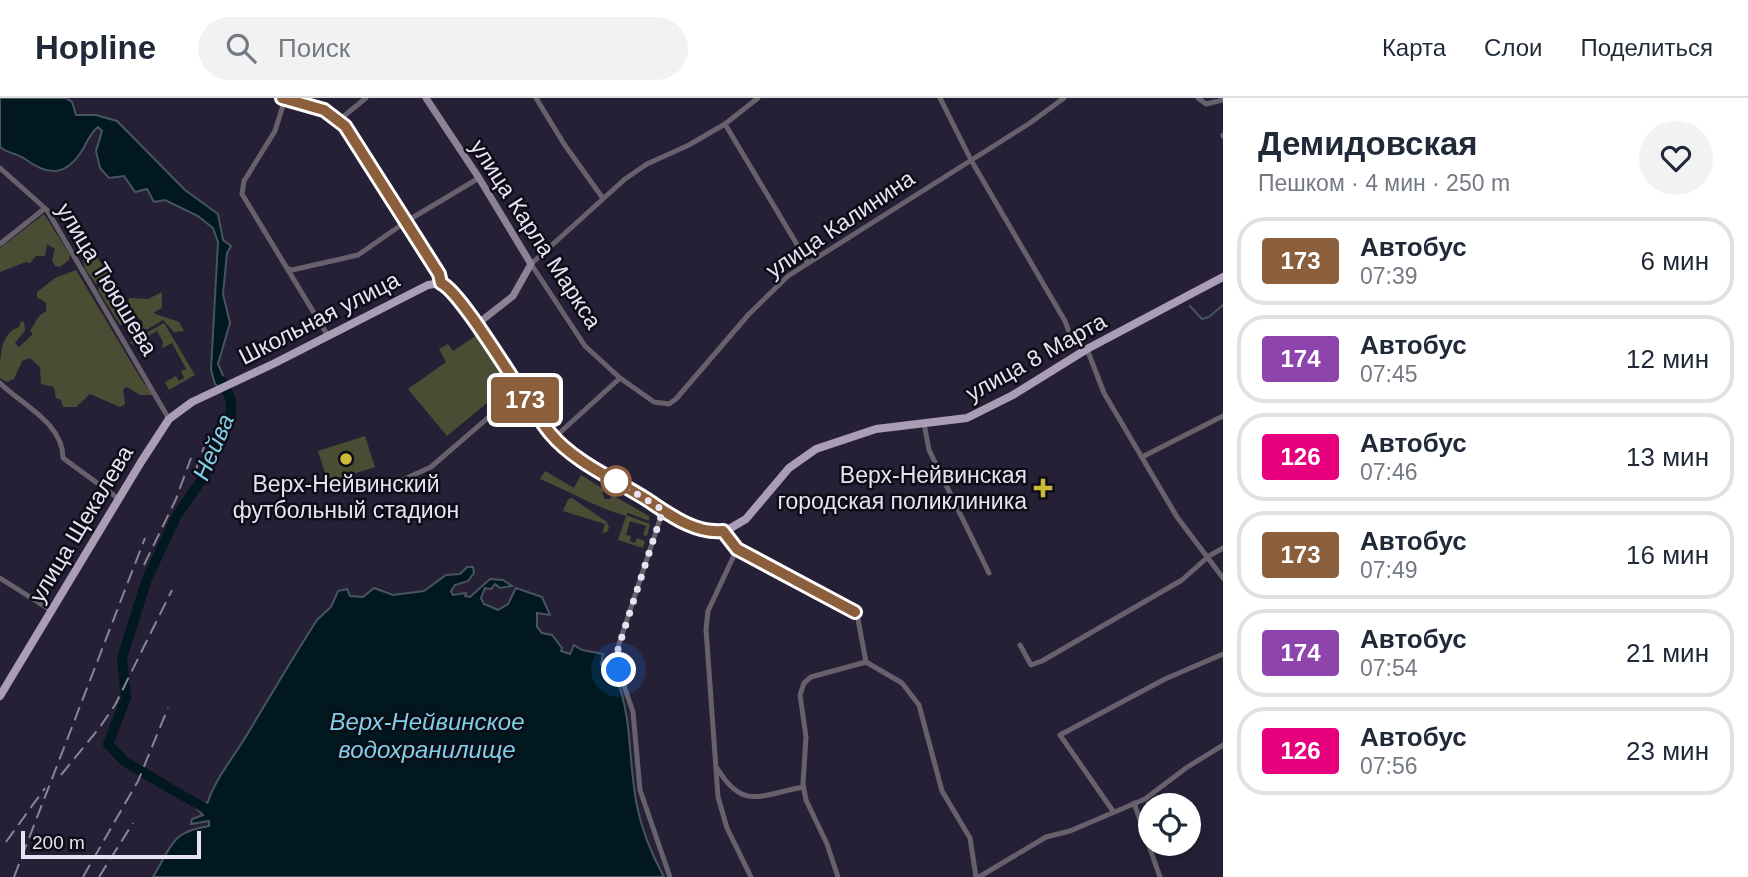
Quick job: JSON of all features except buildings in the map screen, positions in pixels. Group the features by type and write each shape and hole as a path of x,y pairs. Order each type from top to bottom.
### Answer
{"main road":[{"name":"улица 8 Марта","path":"723,531 746,519 783,474 816,449 876,429 960,420 988,408 1087,349 1223,277"},
{"path":"441,283 448,286 554,438 571,452 695,528 711,532 723,531"},
{"name":"Школьная улица","path":"215,391 417,289 441,283"},
{"name":"улица Щекалева","path":"0,696 169,419 192,402 215,391"}],"street":[{"path":"328,336 263,226 243,198 244,181 275,131 284,98 315,107 339,120 356,141 407,221 439,274 441,283"},
{"path":"339,120 366,98"},
{"name":"улица Карла Маркса","path":"426,98 580,341 620,378 659,404"},
{"path":"536,98 602,197"},
{"path":"476,325 513,296 531,264 602,197 647,164 689,145 725,124 758,98"},
{"path":"940,98 971,160 1047,290 1072,340 1087,349 1104,393 1177,517 1223,578"},
{"name":"улица Калинина","path":"659,404 669,404 676,399 770,291 808,263 1064,98"},
{"path":"1198,98 1206,104 1223,100"},
{"path":"725,124 808,263"},
{"name":"улица Тююшева","path":"0,168 44,209 169,419"},
{"path":"286,268 292,270 358,255 407,221 479,178"},
{"path":"0,244 44,209"},
{"path":"554,438 620,378"},
{"path":"0,383 53,431 61,443 63,458 119,499"},
{"path":"400,481 430,467 519,391"},
{"path":"1142,457 1223,416"},
{"path":"924,423 933,457 989,573"},
{"path":"663,510 619,644 617,660 633,712 642,796 670,877"},
{"path":"723,531 737,549 855,612 861,621 866,662"},
{"path":"1020,645 1031,665 1182,580 1209,556 1223,548"},
{"path":"737,549 708,611 706,622 716,783 721,811 751,877"},
{"path":"0,578 52,611"},
{"path":"1112,811 1060,736 1166,678 1223,654"},
{"path":"838,877 828,844 809,808 803,787 806,743 800,698 802,687 817,675 866,662 902,683 919,705 942,791 970,838 977,877 1046,836 1070,831 1156,792 1180,772 1223,745"},
{"path":"717,768 731,788 746,797 803,787"},
{"path":"1133,803 1160,877"}],"green space":[{"path":"44,214 70,255 69,260 60,267 55,266 52,260 55,249 47,244 45,256 36,256 30,263 26,262 0,272 0,248"},
{"path":"87,248 95,248 99,261 112,275 112,286 119,293 123,308 128,305 129,298 148,299 162,292 162,308 153,313 179,322 184,331 174,332 163,320 148,329 142,329 143,322 135,315 121,321 123,325 120,325 98,290 101,284 96,284 85,269 82,255"},
{"path":"76,270 153,395 140,395 127,387 123,389 125,404 120,407 90,394 76,407 63,407 61,400 56,398 54,387 41,384 40,367 30,358 22,361 14,379 7,382 0,378 1,354 8,335 19,327 21,321 24,322 25,331 15,343 19,347 33,334 30,331 39,316 46,311 46,303 37,297 37,292 55,278"},
{"path":"164,323 195,375 169,390 165,382 176,376 179,381 184,378 181,371 186,369 172,343 162,348 163,342 157,331 133,345 130,342"},
{"path":"477,335 509,385 447,436 408,389 446,362 439,349 448,344 453,351"},
{"name":"Верх-Нейвинский футбольный стадион","path":"365,436 375,467 328,482 318,451"},
{"path":"545,471 574,488 581,475 605,490 602,493 605,499 610,499 612,495 649,516 649,521 628,513 626,515 650,524 647,536 643,535 646,526 630,521 626,535 631,536 630,541 635,543 637,538 645,541 643,548 618,540 626,516 540,479"},
{"path":"572,498 607,522 607,532 602,533 605,524 563,511 568,499"}],"water":[{"path":"0,98 66,98 72,102 76,115 96,115 117,121 185,190 218,214 223,240 231,246 227,253 223,294 230,323 218,364 230,392 226,394 215,384 211,370 218,242 213,228 198,216 165,200 154,202 147,189 135,192 124,176 109,178 100,168 96,151 102,131 98,127 77,158 70,165 56,171 41,169 3,149 0,147"},
{"name":"Верх-Нейвинское водохранилище","path":"467,567 473,567 474,573 468,581 455,585 451,591 453,595 466,593 465,596 470,597 490,579 503,580 512,586 500,588 495,584 491,589 485,588 481,598 484,604 498,610 508,604 516,588 542,597 550,615 537,613 537,627 542,633 552,635 562,648 561,651 570,654 574,645 582,650 603,654 601,664 609,667 611,681 617,679 626,711 639,815 648,843 664,877 153,877 179,837 186,832 209,826 209,821 191,824 192,819 203,815 195,807 200,801 207,804 220,776 317,620 331,607 338,591 347,589 350,596 363,597 374,588 393,595 424,591 446,575 460,574"}],"waterway":[{"path":"1190,306 1202,319 1209,317 1223,305"},
{"name":"Нейва","path":"183,796 124,761 108,744 126,698 122,658 147,579 177,515 203,478 231,415 231,400 222,381"},
{"name":"Нейва","path":"189,799 210,811"}],"railway":[{"path":"195,472 204,447"},
{"path":"144,565 176,499 191,458"},
{"path":"14,877 145,538"},
{"path":"61,775 115,705 172,590"},
{"path":"83,877 138,781 168,708"},
{"path":"6,842 45,788"},
{"path":"99,877 133,823"}],"bus line":[{"name":"173","path":"282,98 324,110 345,126 407,221 439,274 441,283 448,286 538,418 561,445 675,518 698,529 723,531 737,549 855,612"}],"place":[{"name":"Верх-Нейвинский футбольный стадион","path":"346,459"},
{"name":"Верх-Нейвинская городская поликлиника","path":"1043,488"}],"route":[{"path":"616,481 663,510 618,649 619,670"}]}
